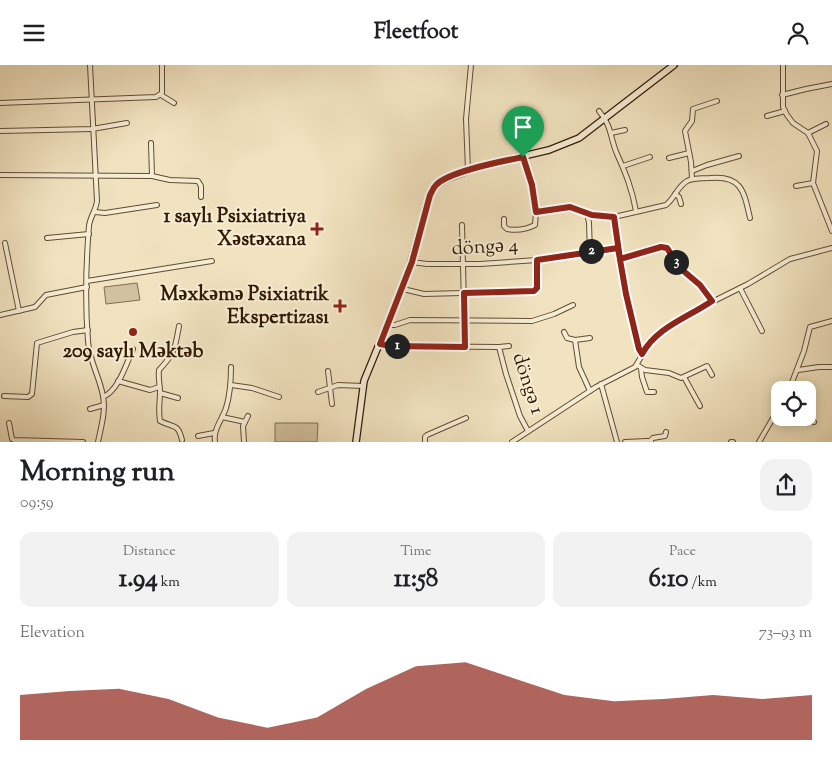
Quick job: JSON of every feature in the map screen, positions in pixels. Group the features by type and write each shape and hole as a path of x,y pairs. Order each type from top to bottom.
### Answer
{"main road":[{"path":"356,442 363,386 403,289 430,195 435,186 468,170 550,150 579,138 674,65"}],"street":[{"path":"90,65 90,100 97,201 95,212 90,219 89,234 87,281 88,348 104,405 98,442"},
{"path":"161,95 162,65"},
{"path":"468,170 466,119 471,65"},
{"path":"783,65 782,95 785,111 793,123 808,133 817,151 813,183 832,231"},
{"path":"782,95 832,84"},
{"path":"0,103 156,97 161,95"},
{"path":"161,95 174,103"},
{"path":"692,179 685,131 692,121 693,109 718,101"},
{"path":"598,111 605,118 611,133 616,153 629,183 636,211"},
{"path":"767,116 785,111"},
{"path":"0,131 92,129 127,123"},
{"path":"808,133 826,124"},
{"path":"611,133 625,130"},
{"path":"151,143 152,175"},
{"path":"669,158 689,153"},
{"path":"692,171 739,155"},
{"path":"504,219 507,229 518,231 535,225 536,212 532,185 523,157"},
{"path":"623,166 650,157"},
{"path":"733,180 738,174"},
{"path":"0,175 152,175 170,180 198,181 201,186 201,197"},
{"path":"536,212 570,207 600,216 614,217 666,205 680,187 692,179 716,177 733,180 741,188 750,218"},
{"path":"796,186 813,183"},
{"path":"675,194 679,197 681,204"},
{"path":"95,212 105,213 156,205"},
{"path":"587,213 590,252"},
{"path":"614,217 626,294 639,349 642,354"},
{"path":"462,225 465,347"},
{"path":"47,238 89,234"},
{"path":"5,243 19,311"},
{"path":"620,259 661,247 667,248 680,268 700,285 712,301"},
{"name":"döngə 4","path":"412,262 463,265 537,260 618,248"},
{"path":"512,442 518,440 528,431 590,391 637,365 647,347 663,330 790,259 832,248"},
{"path":"403,289 424,293 534,291 537,288 537,260"},
{"path":"87,281 212,261"},
{"path":"0,315 35,307 46,295 87,287"},
{"path":"740,287 762,331"},
{"path":"388,325 410,320 532,321 573,305"},
{"path":"793,381 810,327 832,321"},
{"path":"179,326 172,355 167,364 159,370 158,383 160,393 158,403 160,421 176,427 180,431 182,440"},
{"path":"4,395 28,397 32,394 37,343 73,332 88,330"},
{"path":"564,332 567,338 575,340 590,338"},
{"path":"575,340 579,367 590,391"},
{"name":"döngə 1","path":"380,344 391,346 499,347 506,375 523,423 528,431"},
{"path":"499,347 509,346"},
{"path":"103,397 108,395 118,381 133,349"},
{"path":"637,365 641,369 646,389 648,392 654,392"},
{"path":"641,369 669,373 681,378 707,366 712,375"},
{"path":"215,442 214,433 226,406 231,385 230,367"},
{"path":"798,369 832,367"},
{"path":"328,371 332,403"},
{"path":"684,377 700,406"},
{"path":"118,381 150,390 160,387"},
{"path":"318,391 330,386 343,384 363,386"},
{"path":"602,384 617,442"},
{"path":"231,385 252,388 279,397"},
{"path":"160,393 178,398"},
{"path":"90,409 104,405"},
{"path":"244,442 245,422 248,416"},
{"path":"222,417 245,422"},
{"path":"425,442 427,435 466,418"},
{"path":"759,442 771,421"},
{"path":"9,423 12,439 16,441 83,442"},
{"path":"625,442 650,442 654,438 665,436 666,432"},
{"path":"198,436 214,433"}],"shaded area":[{"path":"137,283 140,300 106,304 104,287"},
{"path":"275,423 318,423 317,442 275,442"}],"place":[{"name":"1 saylı Psixiatriya Xəstəxana","path":"317,229"},
{"name":"Məxkəmə Psixiatrik Ekspertizası","path":"340,306"},
{"name":"209 saylı Məktəb","path":"133,332"}],"route":[{"path":"523,157 532,185 536,212 575,207 592,215 614,217 620,259 665,247 669,250 680,268 700,285 712,301 659,333 642,354 639,349 626,294 618,248 537,260 537,288 534,291 464,293 465,347 385,346 380,344 403,289 417,247 430,195 435,186 440,181 482,166 523,157"}]}
